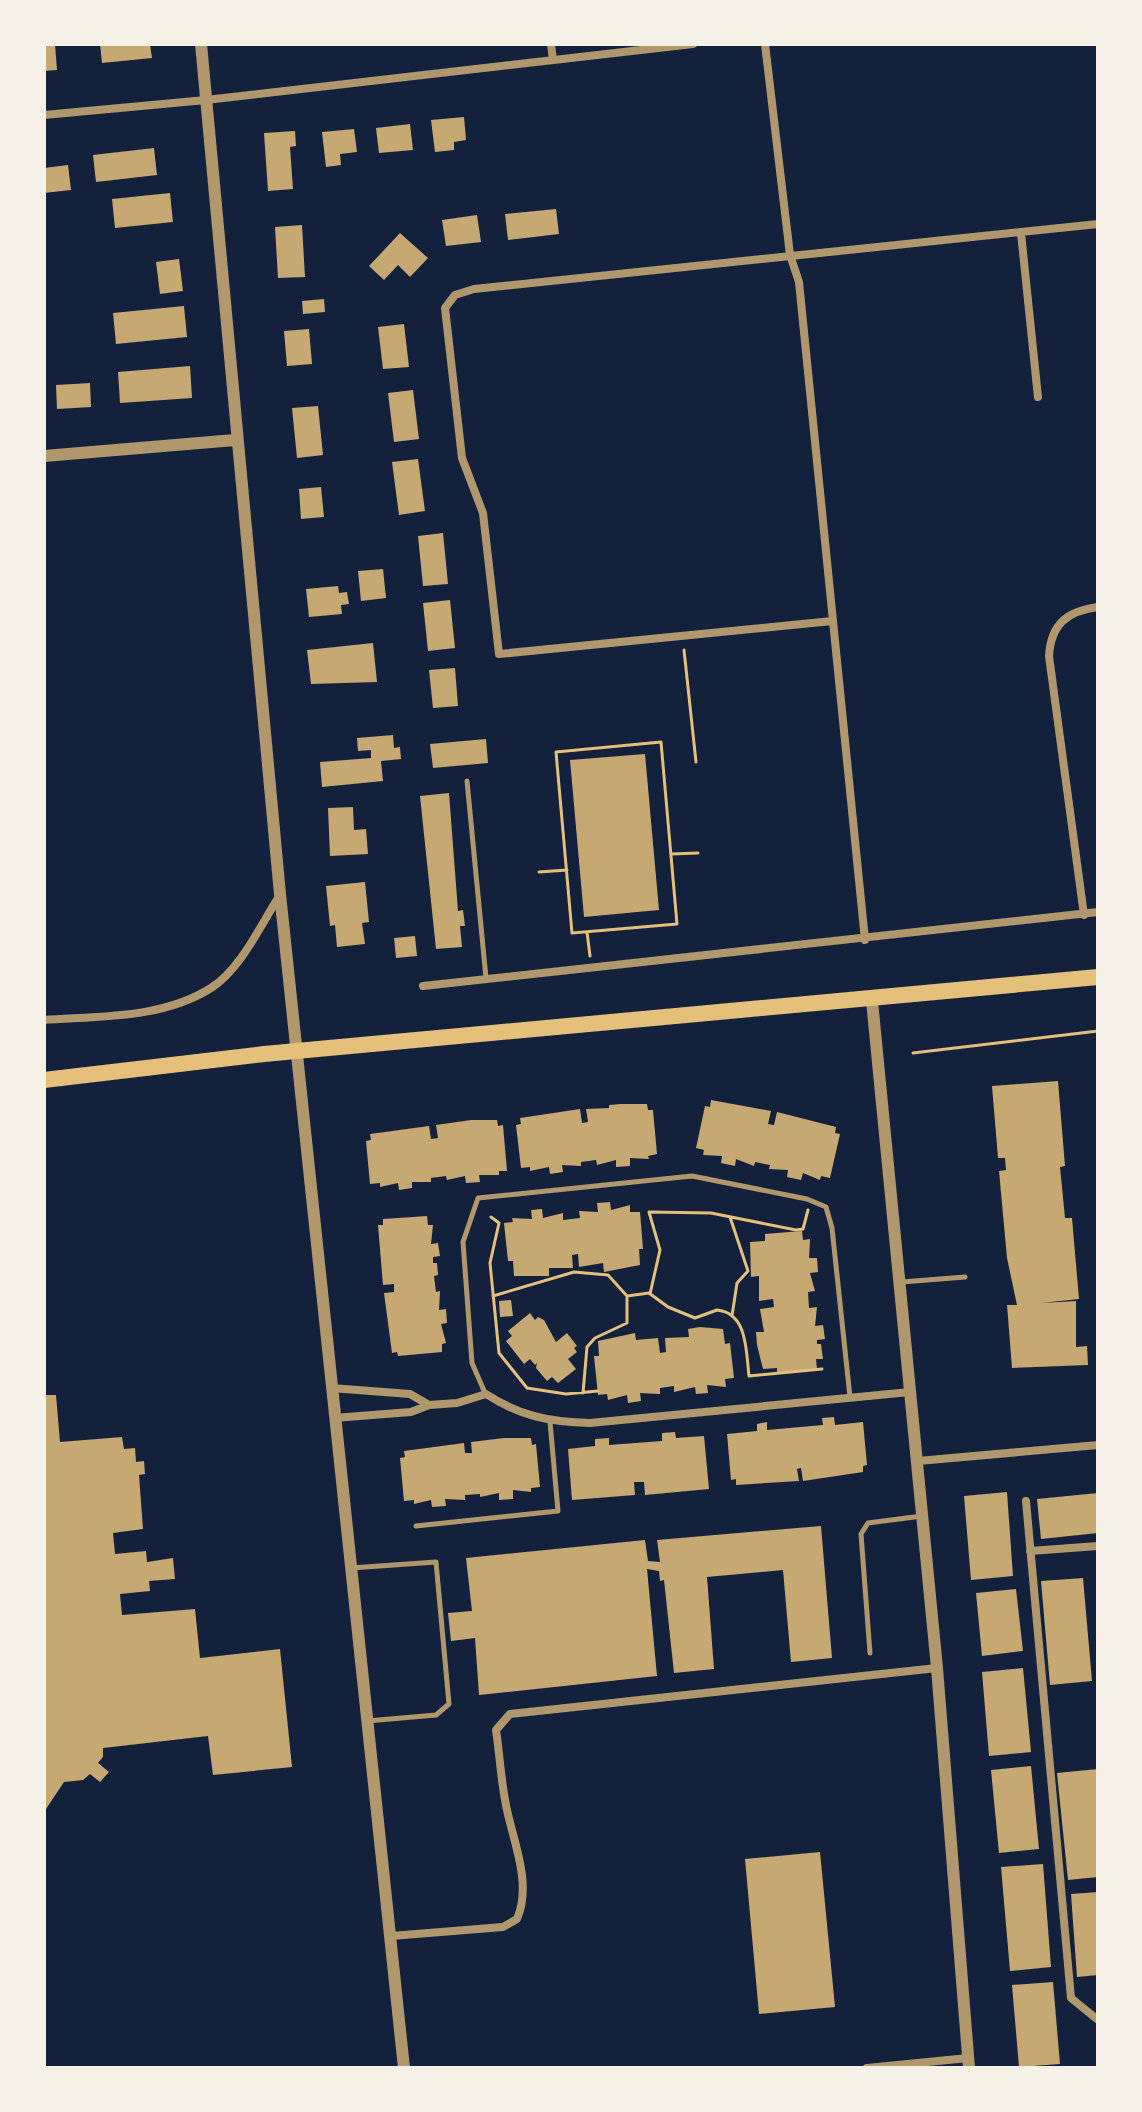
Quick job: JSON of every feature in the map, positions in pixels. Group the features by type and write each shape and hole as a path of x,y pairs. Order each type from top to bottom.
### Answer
{"highway":[{"path":"44,1080 298,1051 872,1001 1098,977"}],"street":[{"path":"201,44 235,440 280,894 404,2068"},
{"path":"551,44 553,60"},
{"path":"44,115 206,100 693,44"},
{"path":"765,44 790,255 799,282 865,940"},
{"path":"832,621 499,654 483,513 462,458 445,308 455,295 474,289 1098,224"},
{"path":"1021,233 1038,397"},
{"path":"44,456 235,440"},
{"path":"1084,915 1049,656 1052,632 1062,619 1074,611 1098,607"},
{"path":"44,1020 155,1011 211,988 232,968 280,894"},
{"path":"423,986 865,940 1098,912"},
{"path":"867,2068 969,2063 937,1668 872,1001"},
{"path":"331,1388 410,1394 429,1405"},
{"path":"334,1418 411,1412 429,1405 457,1403 486,1394 513,1411 550,1422 590,1423 910,1392"},
{"path":"918,1461 1098,1445"},
{"path":"1026,1501 1071,1998 1098,2020"},
{"path":"1030,1551 1098,1546"},
{"path":"391,1936 513,1924 522,1901 517,1844 507,1812 496,1730 502,1720 516,1711 937,1668"}],"lane":[{"path":"467,781 486,979"},
{"path":"486,1394 472,1363 463,1242 478,1198 692,1176 807,1199 826,1207 832,1228 850,1398"},
{"path":"899,1282 965,1277"},
{"path":"416,1526 558,1511 550,1422"},
{"path":"870,1653 861,1534 868,1523 881,1519 923,1515"},
{"path":"350,1568 436,1562 449,1704 436,1715 367,1721"}],"path":[{"path":"684,650 696,762"},
{"path":"661,742 677,924 572,933 567,870 556,752 661,742"},
{"path":"671,854 698,853"},
{"path":"539,872 567,870"},
{"path":"587,932 591,968"},
{"path":"913,1053 1098,1031"},
{"path":"650,1294 660,1250 649,1212 730,1217 803,1229 808,1210"},
{"path":"491,1217 499,1223 490,1263 499,1353 513,1366 522,1383 537,1390 598,1391"},
{"path":"730,1217 748,1271 737,1283 732,1316"},
{"path":"493,1296 585,1271 608,1275 627,1296 627,1323 595,1338 587,1347 583,1393"},
{"path":"627,1296 650,1294 668,1307 695,1318 717,1310 732,1316 743,1329 749,1376 822,1369"}],"building":[{"path":"44,44 55,44 57,70 44,71"},
{"path":"100,44 150,44 152,58 102,63"},
{"path":"464,117 466,140 454,142 454,150 435,152 431,120"},
{"path":"410,124 413,150 379,153 376,128"},
{"path":"354,129 357,152 340,154 341,165 326,167 322,132"},
{"path":"295,131 296,146 290,147 293,189 268,191 264,133"},
{"path":"154,148 157,175 96,182 93,155"},
{"path":"68,165 71,190 44,193 44,168"},
{"path":"170,193 173,222 115,228 112,199"},
{"path":"556,209 559,234 508,240 505,214"},
{"path":"477,215 481,242 446,246 442,220"},
{"path":"302,225 305,277 278,278 275,227"},
{"path":"400,233 428,258 410,277 398,265 384,280 369,266"},
{"path":"179,259 183,291 160,294 156,262"},
{"path":"324,299 325,312 303,314 302,301"},
{"path":"184,306 187,337 116,344 113,313"},
{"path":"404,324 409,367 383,369 378,327"},
{"path":"309,329 312,364 287,366 284,331"},
{"path":"190,366 192,398 120,403 118,372"},
{"path":"90,383 91,407 57,409 56,385"},
{"path":"413,390 419,439 394,442 388,393"},
{"path":"318,406 323,455 297,458 292,408"},
{"path":"418,459 425,511 399,515 392,462"},
{"path":"321,487 324,517 301,519 299,489"},
{"path":"443,533 448,584 423,586 418,536"},
{"path":"383,569 386,598 361,601 358,571"},
{"path":"338,586 339,593 347,592 349,604 341,605 342,614 309,617 306,589"},
{"path":"450,600 455,648 428,651 423,603"},
{"path":"373,643 377,682 311,684 307,650"},
{"path":"455,668 458,706 433,708 429,670"},
{"path":"393,735 394,748 400,747 401,759 381,761 383,781 322,787 320,762 371,758 371,750 358,751 357,738"},
{"path":"486,739 488,763 433,768 430,744"},
{"path":"645,754 659,910 584,917 570,760"},
{"path":"449,793 458,911 463,910 465,926 460,926 462,947 436,949 420,796"},
{"path":"353,807 354,830 366,829 368,854 330,856 328,808"},
{"path":"365,882 369,922 362,923 365,944 337,947 335,925 330,926 326,886"},
{"path":"415,936 417,956 396,958 394,938"},
{"path":"1058,1081 1065,1166 1060,1167 1065,1218 1072,1218 1079,1299 1041,1303 1076,1301 1076,1347 1087,1346 1088,1365 1012,1368 1007,1305 1017,1305 1007,1258 999,1171 1006,1170 1005,1158 998,1158 992,1086"},
{"path":"711,1100 771,1111 768,1124 774,1125 777,1112 836,1127 835,1133 840,1134 830,1178 821,1176 820,1180 803,1173 801,1180 787,1177 788,1170 769,1169 770,1165 755,1162 754,1166 736,1159 735,1166 721,1163 722,1156 703,1155 704,1150 696,1148 705,1106 710,1107"},
{"path":"647,1104 648,1110 653,1110 657,1154 648,1156 649,1159 630,1158 630,1166 616,1167 616,1160 597,1165 596,1160 581,1162 581,1166 562,1165 563,1172 550,1174 549,1167 530,1171 530,1167 521,1168 516,1125 521,1124 520,1118 580,1109 582,1123 588,1122 586,1109"},
{"path":"497,1120 498,1126 503,1125 507,1171 499,1171 499,1175 479,1175 480,1182 466,1183 465,1176 447,1180 446,1176 431,1178 431,1182 412,1182 412,1188 399,1190 398,1183 380,1187 380,1183 370,1184 366,1141 371,1140 370,1134 429,1126 431,1139 438,1138 436,1125"},
{"path":"610,1202 611,1210 630,1205 630,1212 640,1212 643,1249 639,1249 640,1265 604,1272 603,1263 579,1267 578,1254 572,1255 573,1268 549,1268 549,1276 514,1276 513,1261 508,1261 504,1223 513,1222 512,1218 532,1219 531,1210 542,1209 543,1218 563,1213 563,1220 580,1218 579,1211 598,1212 597,1203"},
{"path":"427,1216 428,1225 433,1225 431,1244 438,1243 440,1256 433,1257 433,1263 437,1263 438,1275 434,1276 436,1292 440,1291 439,1310 446,1309 447,1323 441,1324 446,1343 442,1344 442,1352 398,1356 397,1352 392,1353 384,1293 394,1292 394,1284 383,1285 378,1225 383,1225 383,1219"},
{"path":"802,1231 803,1240 810,1239 809,1258 817,1258 818,1272 810,1273 815,1291 808,1292 809,1308 817,1307 815,1326 823,1325 825,1339 817,1340 817,1344 821,1344 823,1359 816,1359 817,1369 777,1373 777,1368 763,1369 757,1345 756,1332 764,1332 760,1309 774,1307 773,1299 759,1301 759,1276 751,1277 750,1242 765,1241 765,1234"},
{"path":"511,1300 513,1316 500,1317 499,1301"},
{"path":"530,1313 535,1320 538,1317 544,1320 556,1342 567,1333 577,1346 574,1348 577,1352 568,1359 576,1369 558,1383 552,1377 547,1381 536,1368 537,1363 535,1365 530,1359 524,1364 506,1341 512,1336 508,1331"},
{"path":"688,1329 723,1329 725,1344 730,1343 734,1378 725,1379 726,1387 707,1385 708,1393 696,1394 695,1387 674,1392 674,1386 660,1388 660,1394 640,1393 641,1401 628,1403 627,1395 608,1400 607,1394 598,1395 594,1356 599,1356 598,1341 635,1333 636,1340 658,1338 660,1353 666,1352 665,1338 689,1337"},
{"path":"44,1395 56,1395 60,1442 122,1437 124,1449 135,1448 136,1462 144,1461 145,1474 139,1475 143,1529 113,1533 115,1554 146,1551 147,1562 173,1558 175,1579 149,1581 150,1591 120,1594 122,1615 195,1609 200,1658 280,1649 292,1767 213,1775 208,1736 103,1748 103,1757 98,1763 109,1772 100,1782 90,1774 83,1780 64,1782 44,1812"},
{"path":"834,1417 835,1425 863,1422 867,1465 863,1466 863,1472 803,1481 801,1468 797,1469 799,1481 736,1485 736,1479 731,1480 727,1434 757,1431 757,1424 767,1422 767,1430 823,1425 822,1418"},
{"path":"675,1432 676,1438 704,1436 709,1489 645,1495 644,1482 634,1482 635,1495 572,1500 568,1449 595,1446 595,1439 609,1438 609,1445 662,1441 662,1433"},
{"path":"531,1438 532,1445 536,1444 540,1487 531,1488 531,1492 513,1490 513,1499 499,1500 499,1493 480,1497 480,1494 465,1495 465,1500 445,1499 446,1506 432,1507 431,1500 414,1504 414,1500 404,1501 400,1458 405,1457 404,1451 464,1443 465,1453 472,1453 471,1442"},
{"path":"1007,1492 1013,1576 971,1580 964,1496"},
{"path":"1098,1493 1098,1533 1041,1539 1037,1499"},
{"path":"821,1526 832,1658 791,1662 783,1570 707,1577 714,1669 674,1673 664,1580 660,1581 659,1571 647,1569 657,1676 479,1695 475,1638 451,1641 448,1613 472,1611 466,1558 645,1540 648,1561 660,1562 657,1540"},
{"path":"1083,1578 1092,1681 1050,1685 1041,1581"},
{"path":"1016,1589 1023,1651 982,1656 976,1593"},
{"path":"1023,1668 1031,1752 989,1756 982,1672"},
{"path":"1031,1766 1039,1849 999,1853 991,1770"},
{"path":"1098,1769 1098,1877 1068,1880 1057,1773"},
{"path":"820,1852 835,2007 759,2014 745,1859"},
{"path":"1043,1864 1051,1967 1010,1971 1001,1867"},
{"path":"1098,1892 1098,1975 1077,1977 1071,1894"},
{"path":"1053,1982 1060,2064 1019,2067 1012,1985"}]}
